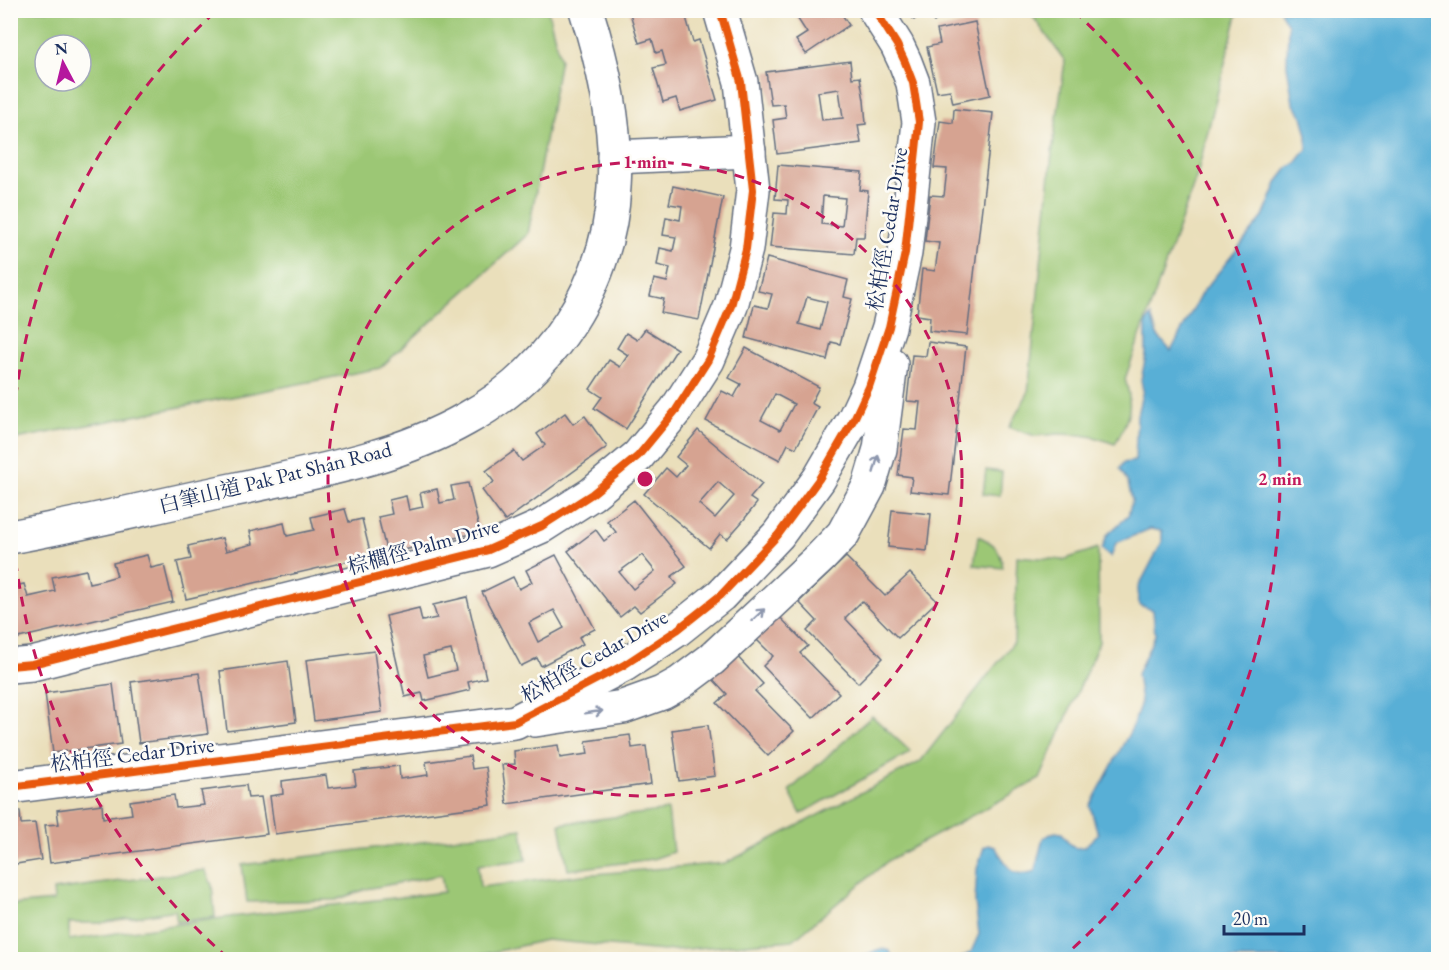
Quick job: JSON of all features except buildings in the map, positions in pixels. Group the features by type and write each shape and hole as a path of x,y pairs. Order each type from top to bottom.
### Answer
{"street":[{"name":"白筆山道 Pak Pat Shan Road","path":"10,537 350,463 415,442 480,411 538,364 576,314 600,262 608,235 615,185 607,92 586,10"},
{"name":"棕櫚徑 Palm Drive","path":"10,666 44,661 488,550 542,526 592,494 638,456 676,411 708,360 731,306 746,249 753,190 741,82 720,10"},
{"name":"松柏徑 Cedar Drive","path":"10,787 612,709 662,693 680,683 712,658 843,534 869,486 880,449 919,141 917,104 905,62 875,10"},
{"path":"614,157 748,151"},
{"name":"松柏徑 Cedar Drive","path":"515,722 624,665 677,630 721,595 778,535 825,470 869,387 889,327 905,254"}],"green space":[{"path":"11,10 548,11 560,59 528,234 380,368 11,440"},
{"path":"1029,11 1238,11 1197,175 1125,379 1129,397 1129,413 1115,444 1081,435 1035,436 1009,427 1028,393 1052,153 1065,61"},
{"path":"986,470 1002,472 1000,496 983,494"},
{"path":"978,536 996,547 1003,568 974,565"},
{"path":"1098,548 1099,642 1040,779 889,860 793,940 663,951 546,940 459,960 11,959 11,905 54,901 53,890 205,870 212,885 215,917 177,922 175,910 101,923 69,923 69,940 214,919 444,892 441,875 366,889 336,900 247,902 242,865 522,829 526,860 478,865 480,887 583,875 726,863 920,762 1014,642 1017,556 1063,560"},
{"path":"872,716 911,752 801,814 789,791"},
{"path":"668,810 673,852 653,859 568,870 560,824"}],"water":[{"path":"1280,11 1438,11 1438,959 960,959 971,952 979,934 975,902 977,869 984,847 988,845 995,847 1007,865 1020,874 1035,871 1043,838 1055,832 1062,833 1076,848 1084,847 1098,834 1090,806 1132,728 1141,702 1137,674 1155,635 1153,610 1139,605 1138,588 1162,542 1162,531 1150,529 1116,543 1111,557 1102,549 1107,535 1128,516 1132,500 1128,483 1120,469 1123,463 1135,461 1137,415 1143,390 1141,380 1146,355 1146,323 1151,316 1157,335 1171,351 1201,294 1263,217 1278,181 1307,149 1307,135 1302,116 1293,103 1287,65 1288,25"},
{"path":"877,950 890,951 893,959 857,959"}],"cycle path":[{"path":"10,666 32,664 488,550 542,526 592,494 638,456 676,410 708,360 731,306 746,249 753,190 741,82 720,10"},
{"path":"10,787 515,722 624,665 677,630 721,595 778,535 819,479 855,417 869,387 889,327 905,253 919,122 913,83 905,62 875,10"}]}
